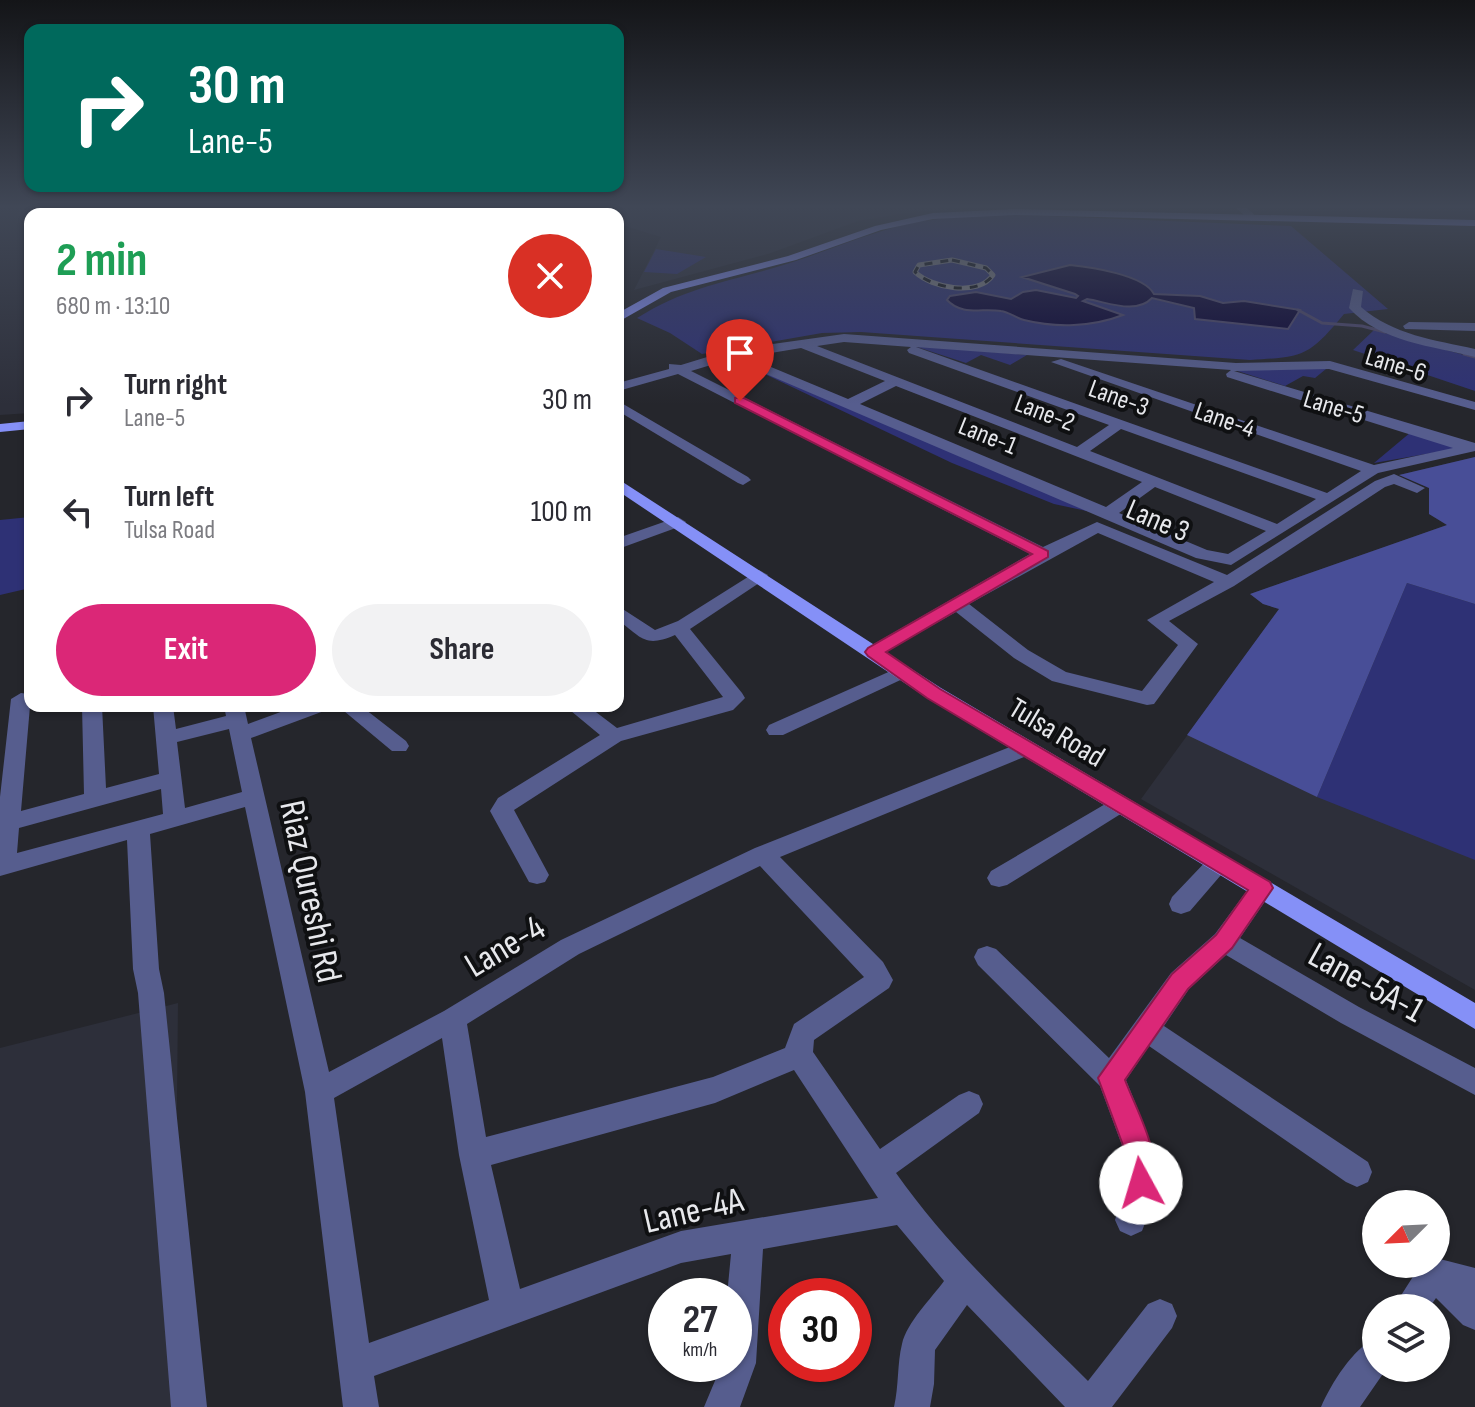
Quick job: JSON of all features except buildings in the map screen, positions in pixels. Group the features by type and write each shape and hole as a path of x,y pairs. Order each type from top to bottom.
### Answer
{"main road":[{"path":"638,291 708,274"},
{"path":"624,314 660,293 728,274"},
{"path":"0,428 24,426"},
{"path":"0,435 24,433"},
{"name":"Tulsa Road","path":"624,488 902,672 1475,1017"}],"street":[{"path":"1357,291 1355,308 1373,323 1475,353"},
{"path":"1409,326 1475,327"},
{"path":"624,379 730,354 844,334 1203,363 1310,362 1475,404"},
{"name":"Lane-3","path":"894,340 1330,499"},
{"name":"Lane-2","path":"796,342 1278,530"},
{"name":"Lane-4","path":"1036,350 1373,470"},
{"name":"Lane-1","path":"730,354 1202,554 1231,560 1278,530"},
{"name":"Lane-6","path":"1310,362 1475,413"},
{"name":"Lane-5","path":"1203,363 1473,447"},
{"path":"624,385 675,368 1043,554"},
{"path":"847,405 895,381"},
{"path":"624,409 743,480"},
{"path":"1078,453 1121,423"},
{"path":"1278,530 1373,470 1473,447"},
{"path":"957,604 1021,654 1059,677 1147,699 1189,644 1156,620 1228,582 1380,484 1394,479 1417,488"},
{"path":"1108,513 1152,482"},
{"path":"624,542 678,522"},
{"name":"Lane 3","path":"874,652 1043,554 1097,527 1228,582"},
{"path":"624,616 653,638 678,627 759,575"},
{"path":"537,875 501,811 506,804 614,736 726,705 735,698 678,627"},
{"path":"776,730 902,672"},
{"path":"17,700 6,781 8,823 2,866 254,797"},
{"path":"92,712 95,799"},
{"path":"164,712 175,820"},
{"path":"167,738 283,712"},
{"path":"356,712 399,746"},
{"path":"583,712 614,736"},
{"name":"Riaz Qureshi Rd","path":"238,720 319,1092"},
{"name":"Lane-4","path":"319,1092 453,1019 570,947 763,854 1027,748"},
{"path":"8,823 171,778"},
{"path":"999,878 1119,804"},
{"path":"138,830 146,969 153,1009 189,1407"},
{"path":"763,854 874,970 880,980 804,1032 799,1043 799,1055 903,1209 965,1280 1089,1407 1160,1316"},
{"path":"1181,904 1219,862"},
{"path":"1111,1078 1180,981 1224,941 1262,888"},
{"name":"Lane-5A-1","path":"1224,941 1350,1015 1475,1082"},
{"path":"987,957 1111,1078 1138,1148 1141,1183 1131,1220"},
{"path":"453,1019 474,1155 508,1310"},
{"path":"1145,1028 1357,1172"},
{"path":"474,1155 715,1090 799,1055"},
{"path":"319,1092 361,1407"},
{"path":"876,1169 969,1104"},
{"name":"Lane-4A","path":"357,1365 681,1247 903,1209"},
{"path":"722,1407 741,1352 748,1236"},
{"path":"1450,1277 1475,1284"},
{"path":"1439,1278 1475,1313"},
{"path":"912,1407 917,1384 918,1345 965,1280"},
{"path":"1339,1407 1362,1375"}],"shaded area":[{"path":"0,274 24,274 24,413 0,415"},
{"path":"642,274 695,274 634,290"},
{"path":"751,274 1347,274 1388,309 1344,314 1304,352 1250,360 861,332 822,333 702,354 670,333 637,318 707,286"},
{"path":"1035,274 1117,274 1140,282 1154,294 1200,296 1223,303 1244,301 1300,310 1288,329 1195,319 1194,308 1152,298 1130,307 1087,299 1083,301 1123,315 1099,322 1061,325 1024,320 1001,311 966,310 947,300 950,296 976,292 1011,299 1023,292 1036,290 1078,296 1022,277"},
{"path":"1374,330 1475,358 1475,391 1353,350"},
{"path":"911,345 1027,355 1010,365 981,355 966,363"},
{"path":"731,358 1096,513 1054,504 952,463"},
{"path":"1231,369 1326,369 1315,378 1303,376 1285,386"},
{"path":"1411,432 1455,446 1455,449 1374,463"},
{"path":"1475,457 1475,990 1141,799 1279,609 1263,604 1250,594 1447,525 1429,514 1429,488 1399,475"},
{"path":"1475,457 1475,604 1407,583 1317,797 1187,735 1279,609 1263,604 1250,594 1447,525 1429,514 1429,488 1399,475"},
{"path":"24,518 24,589 0,595 0,520"},
{"path":"1407,583 1475,604 1475,860 1317,797"},
{"path":"178,1003 174,1407 0,1407 0,1048"}],"waterway":[{"path":"1298,310 1322,323 1362,326 1385,332"},
{"path":"1464,354 1475,357"}],"railway":[{"path":"917,274 943,286 966,288 986,282 992,274"}],"route":[{"path":"740,401 1043,554 874,652 934,693 1262,888 1224,941 1180,981 1111,1078 1119,1092 1138,1148 1141,1183"}]}
